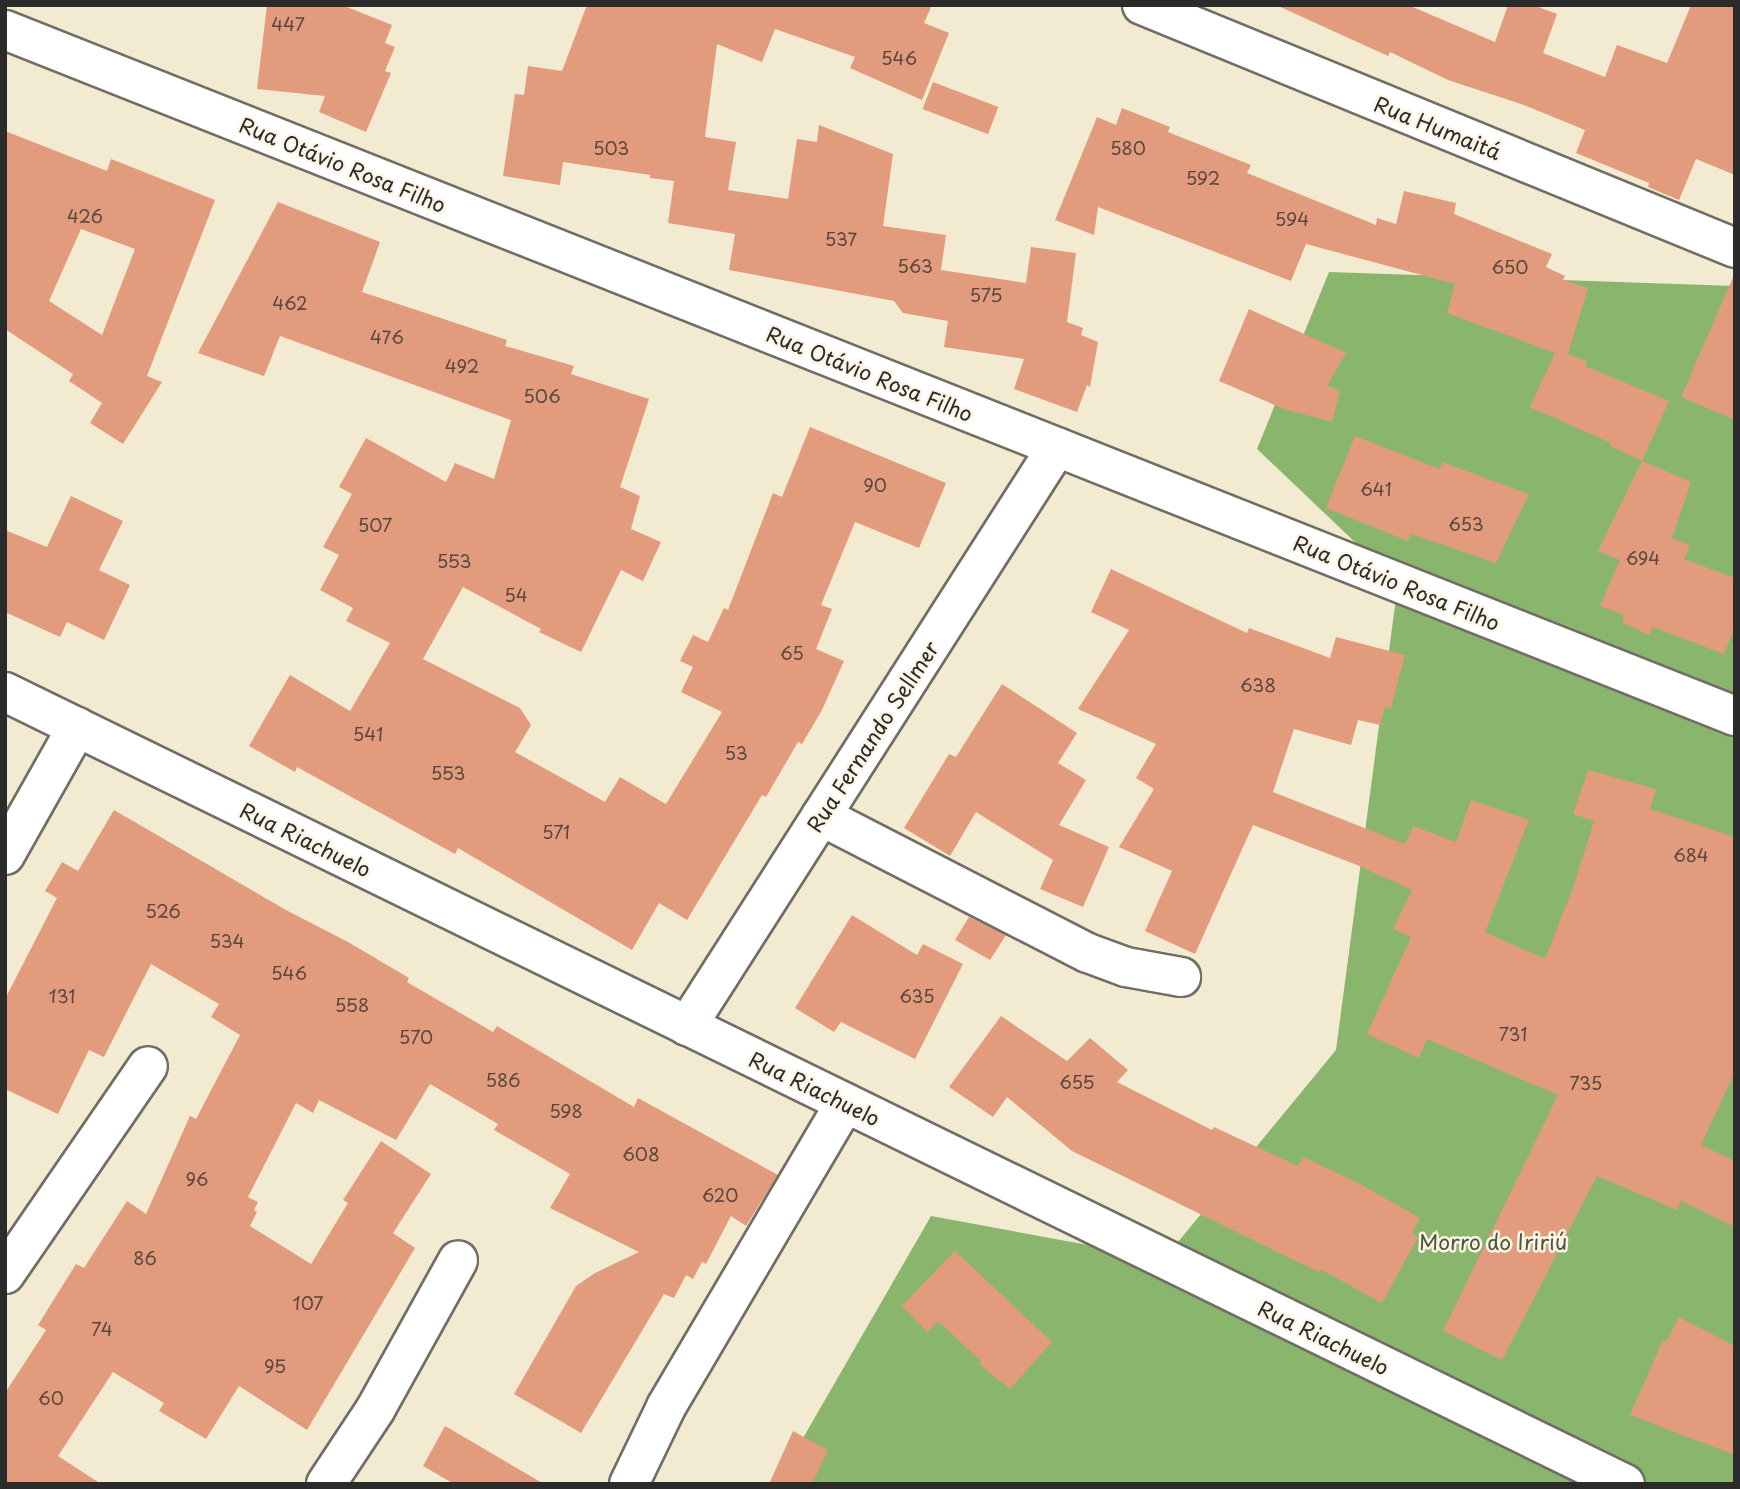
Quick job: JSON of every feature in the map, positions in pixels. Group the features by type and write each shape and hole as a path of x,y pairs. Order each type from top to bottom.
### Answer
{"street":[{"name":"Rua Humaitá","path":"1142,5 1735,248"},
{"name":"Rua Otávio Rosa Filho","path":"5,30 1735,716"},
{"name":"Rua Fernando Sellmer","path":"687,1026 1057,447"},
{"name":"Rua Riachuelo","path":"5,692 1625,1484"},
{"path":"5,855 77,727"},
{"path":"821,816 1088,953 1126,967 1181,977"},
{"path":"5,1274 148,1066"},
{"path":"629,1484 666,1406 845,1103"},
{"path":"326,1484 374,1410 458,1261"}],"green space":[{"name":"Morro do Iririú","path":"1329,272 1735,286 1735,1484 798,1484 799,1445 931,1216 1164,1259 1336,1050 1398,583 1257,449"}],"building":[{"path":"267,5 342,5 392,25 385,43 395,47 385,71 391,73 366,132 319,112 325,96 257,89"},
{"path":"587,5 932,5 924,23 949,33 922,100 850,68 855,57 775,29 762,62 717,44 705,137 736,142 728,190 788,199 797,139 817,142 819,125 893,154 883,226 946,235 941,270 1026,283 1031,247 1076,253 1067,322 1083,328 1081,335 1098,342 1090,387 1087,385 1077,412 1014,389 1024,359 944,347 948,321 903,313 894,301 729,270 735,234 668,223 674,181 563,162 560,185 503,176 515,94 524,95 528,66 562,71"},
{"path":"1276,5 1408,5 1495,42 1508,5 1533,5 1557,14 1543,53 1605,77 1617,45 1667,63 1691,5 1735,5 1735,175 1696,159 1679,200 1648,187 1649,183 1576,153 1585,130 1524,105 1448,80 1390,52 1388,56"},
{"path":"933,82 998,107 988,134 923,109"},
{"path":"1122,108 1170,127 1168,132 1251,165 1247,173 1376,225 1377,218 1396,224 1404,191 1456,203 1454,214 1552,254 1546,267 1565,276 1563,280 1588,288 1568,354 1587,361 1585,366 1669,401 1642,461 1610,446 1611,443 1530,407 1555,353 1447,313 1455,284 1306,244 1291,281 1098,207 1094,235 1055,220 1097,117 1116,125"},
{"path":"5,131 107,171 111,159 215,200 147,376 162,382 123,444 90,423 102,403 69,381 73,374 5,329","holes":["81,229 135,249 102,335 49,301"]},
{"path":"278,202 380,242 362,292 507,340 505,346 574,366 571,374 649,399 620,487 640,496 631,529 661,542 643,581 621,570 581,652 539,632 541,629 463,587 423,659 520,708 531,725 515,752 605,802 620,777 666,804 722,712 681,692 693,667 680,661 693,635 708,642 724,608 728,610 773,493 782,497 810,427 946,483 919,548 855,522 821,605 832,609 816,649 844,661 822,710 802,744 798,742 766,797 762,795 687,920 659,903 632,950 458,848 455,854 297,767 295,772 249,746 290,675 350,711 390,643 346,621 353,608 320,590 339,555 323,547 352,494 339,487 366,438 446,482 455,463 494,479 511,420 280,336 264,376 198,353"},
{"path":"1735,273 1735,420 1681,397"},
{"path":"1249,309 1346,353 1327,386 1340,390 1332,422 1284,409 1219,381"},
{"path":"1355,436 1440,469 1442,462 1529,494 1496,563 1411,534 1408,541 1326,508"},
{"path":"1642,461 1691,482 1672,538 1690,546 1684,559 1735,578 1735,626 1724,654 1653,627 1649,635 1622,622 1624,615 1600,606 1620,560 1598,551"},
{"path":"71,496 123,521 99,570 130,585 104,640 67,622 60,637 5,612 5,530 47,547"},
{"path":"1111,569 1247,633 1249,628 1330,658 1336,637 1405,655 1391,708 1385,707 1380,725 1358,720 1351,745 1294,729 1273,792 1405,844 1413,826 1456,842 1471,800 1529,820 1485,932 1545,959 1573,888 1594,821 1573,814 1588,770 1656,789 1650,809 1735,837 1735,1072 1701,1145 1735,1161 1735,1227 1681,1201 1677,1210 1597,1176 1502,1360 1443,1331 1558,1095 1427,1039 1419,1058 1367,1034 1411,937 1393,929 1412,890 1357,865 1253,825 1195,954 1145,931 1172,871 1119,847 1154,789 1136,778 1156,744 1078,709 1129,630 1091,612"},
{"path":"1002,684 1077,733 1058,763 1086,780 1059,825 1109,847 1083,907 1040,889 1053,860 976,812 950,856 904,828 949,754 956,757"},
{"path":"114,810 286,910 348,942 409,978 407,982 493,1032 497,1026 634,1107 638,1098 778,1175 746,1226 731,1216 706,1264 702,1262 693,1279 686,1275 674,1298 664,1294 581,1433 514,1394 576,1286 595,1273 639,1252 550,1208 570,1174 494,1130 498,1124 430,1084 396,1140 319,1100 313,1113 296,1103 248,1197 258,1202 254,1210 257,1212 250,1226 311,1264 348,1203 343,1200 381,1141 431,1174 393,1233 415,1248 307,1430 239,1386 206,1439 159,1411 164,1403 113,1372 58,1456 101,1484 5,1484 5,1393 46,1330 38,1325 76,1264 84,1268 127,1201 146,1214 190,1116 196,1119 240,1035 211,1017 219,1004 151,964 104,1057 89,1050 58,1114 5,1089 5,999 57,898 45,891 62,862 78,871"},
{"path":"852,915 917,955 923,944 963,964 915,1059 841,1022 834,1032 795,1008"},
{"path":"969,917 1006,935 990,960 955,940"},
{"path":"1001,1016 1067,1061 1090,1038 1128,1070 1117,1082 1212,1130 1214,1127 1298,1166 1303,1157 1360,1184 1420,1218 1412,1233 1418,1237 1382,1303 1320,1269 1319,1272 1072,1151 1007,1097 993,1117 949,1087"},
{"path":"955,1251 1052,1342 1010,1389 979,1364 981,1361 938,1321 927,1332 902,1306"},
{"path":"1679,1317 1735,1346 1735,1455 1630,1415 1663,1340 1666,1342"},
{"path":"445,1426 544,1484 454,1484 423,1466"},
{"path":"793,1431 828,1450 812,1484 769,1484"}]}
